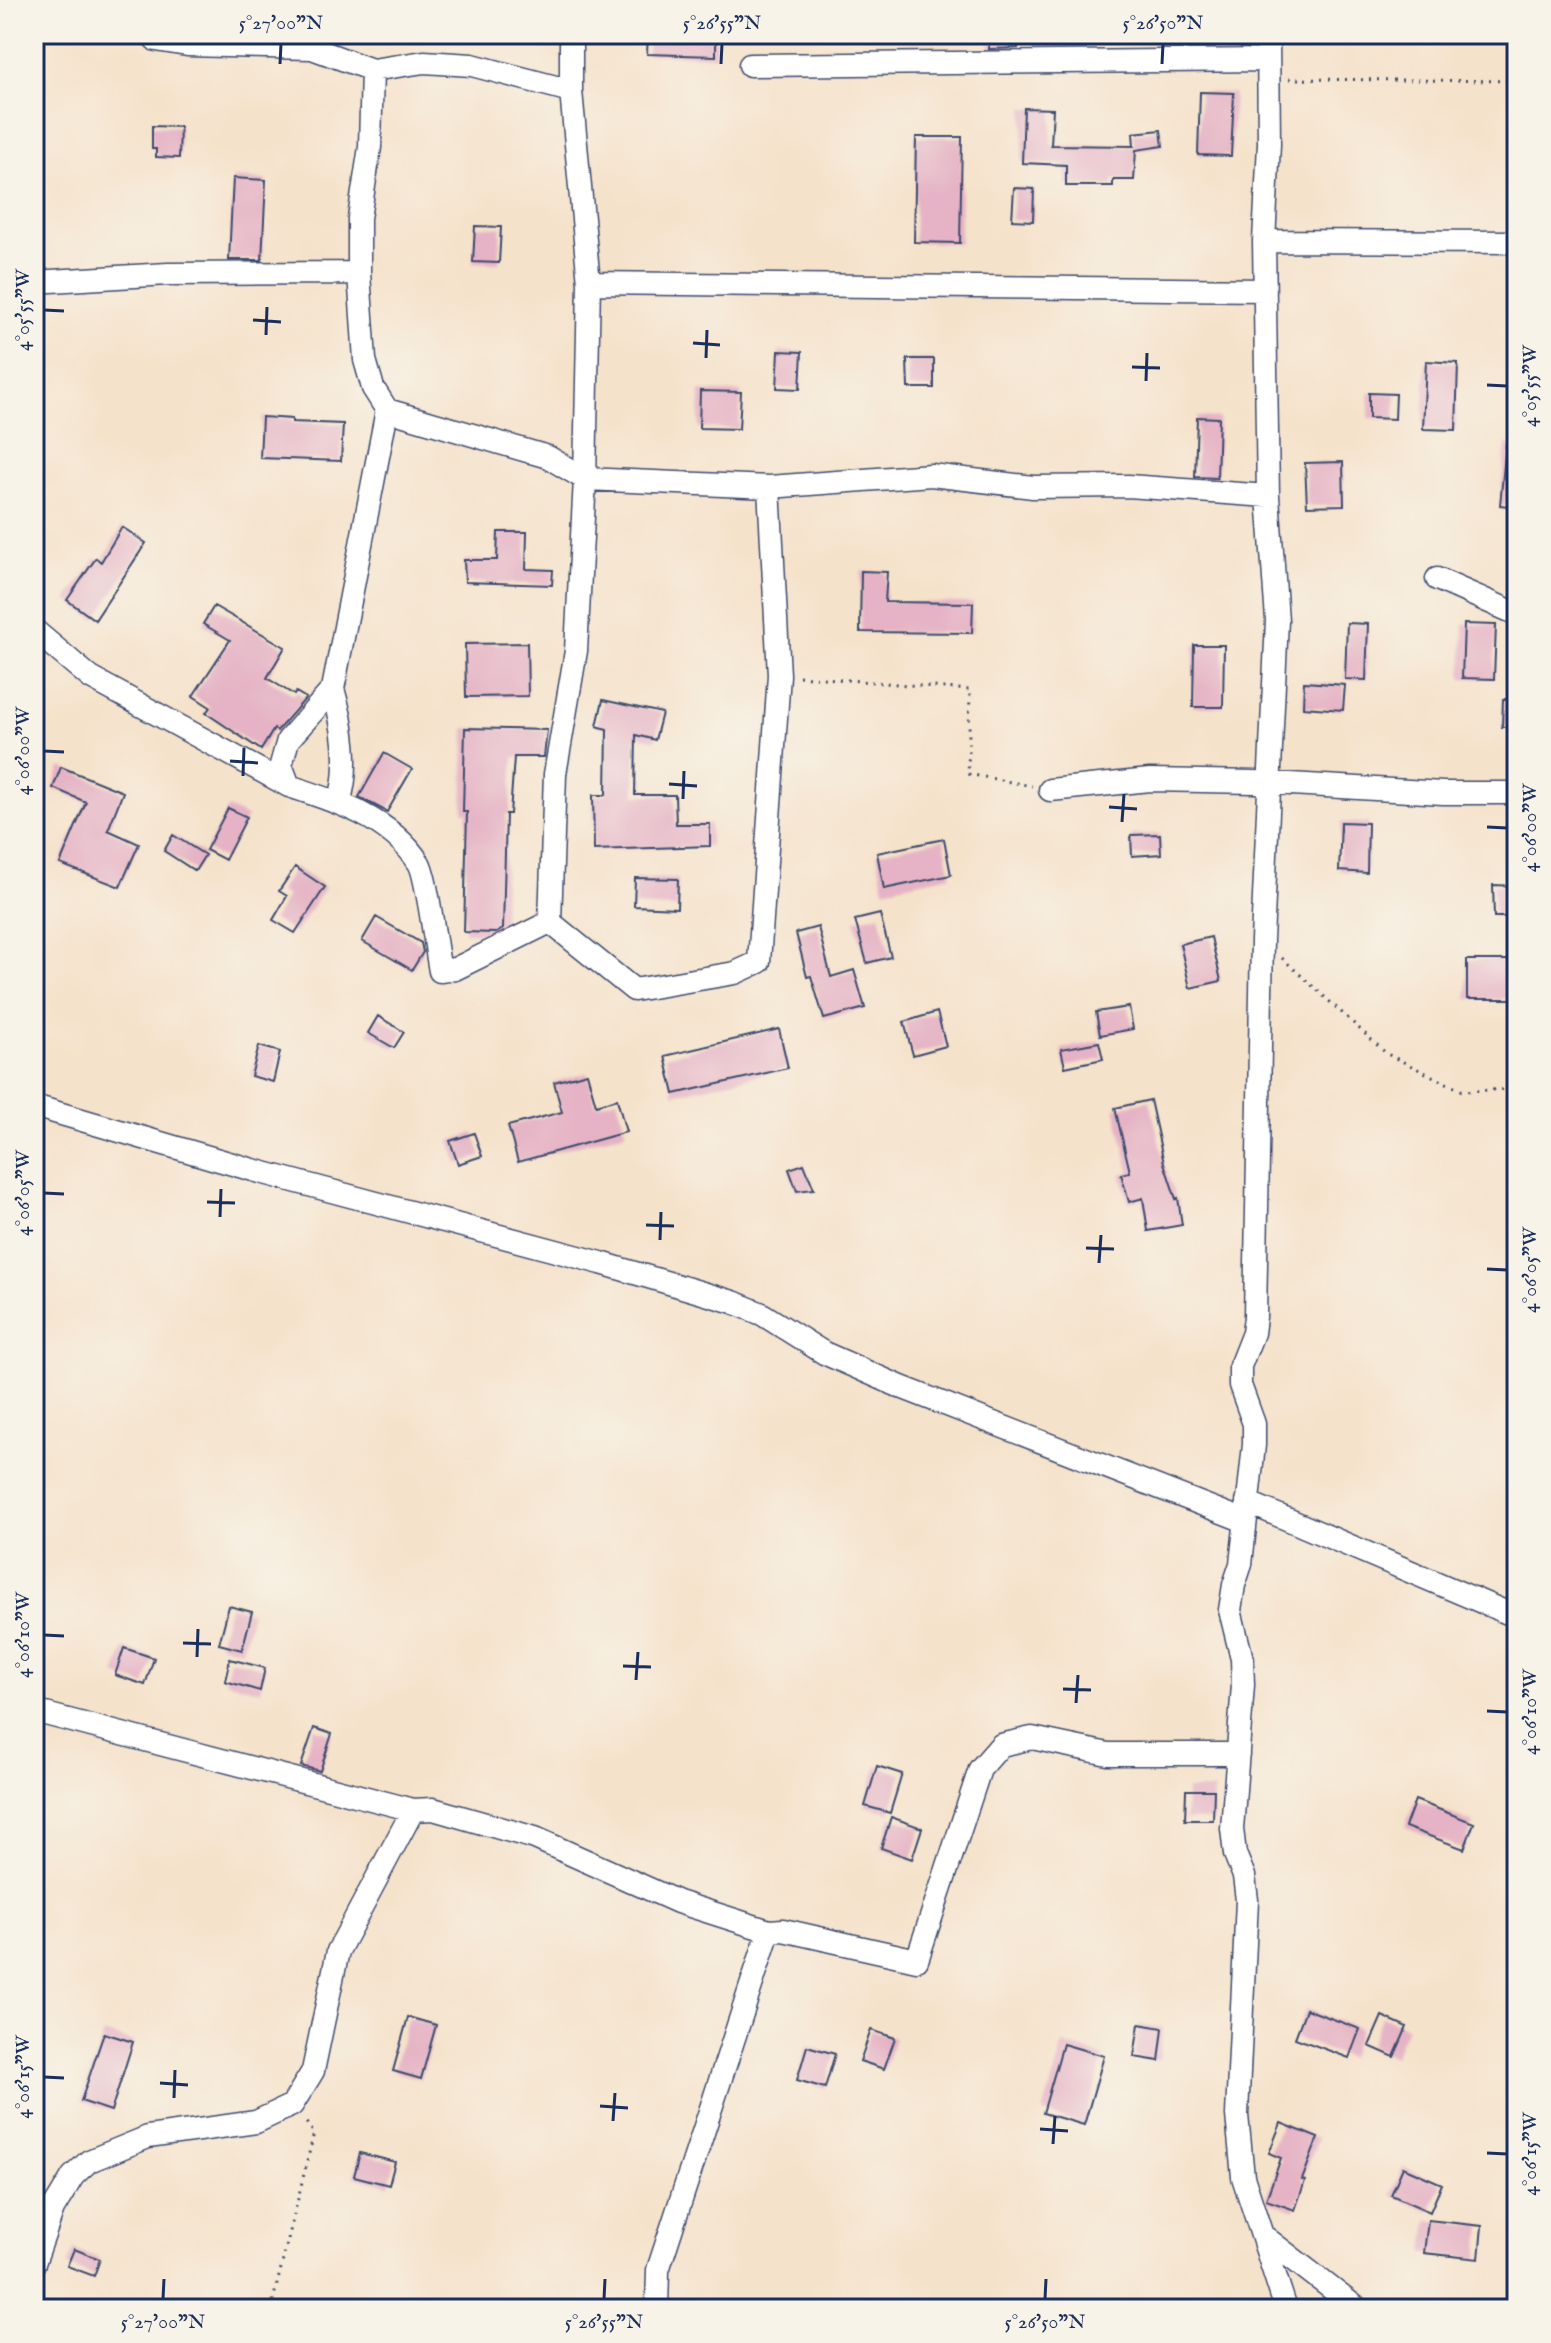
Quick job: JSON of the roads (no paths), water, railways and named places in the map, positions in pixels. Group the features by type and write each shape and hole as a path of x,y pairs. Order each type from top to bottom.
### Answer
{"street":[{"path":"151,34 156,40 187,45 312,48 372,70 424,62 472,65 571,91"},
{"path":"550,922 555,774 576,651 585,479 589,283 571,91 571,34"},
{"path":"1268,34 1269,144 1264,241 1268,496 1277,620 1262,940 1255,1317 1253,1333 1240,1366 1240,1385 1254,1424 1241,1564 1230,1610 1242,1659 1243,1685 1232,1829 1247,1900 1237,2115 1243,2177 1286,2309"},
{"path":"750,65 1268,69"},
{"path":"372,70 370,147 359,218 359,273 365,360 373,388 387,410 548,457 585,479 769,487 931,475 1033,487 1128,486 1268,496"},
{"path":"1264,241 1517,242"},
{"path":"34,282 168,274 359,273"},
{"path":"589,283 1265,290"},
{"path":"339,802 345,785 340,713 333,689 387,410"},
{"path":"550,922 634,990 735,973 759,962 779,675 769,487"},
{"path":"1437,579 1517,614"},
{"path":"34,630 91,678 289,786 339,802 388,829 420,864 440,971 455,969 550,922"},
{"path":"289,786 281,765 288,740 333,689"},
{"path":"1050,790 1150,780 1443,793 1517,793"},
{"path":"34,1106 253,1170 601,1263 733,1302 762,1314 824,1353 901,1387 1246,1511 1517,1617"},
{"path":"34,1711 413,1810 433,1809 535,1838 678,1902 769,1931 783,1930 917,1960 980,1769 1001,1745 1032,1738 1108,1754 1238,1754"},
{"path":"34,2263 53,2209 73,2176 89,2161 148,2137 256,2122 292,2105 313,2071 338,1951 413,1810"},
{"path":"657,2309 658,2270 769,1931"},
{"path":"1262,2235 1358,2309"}]}
